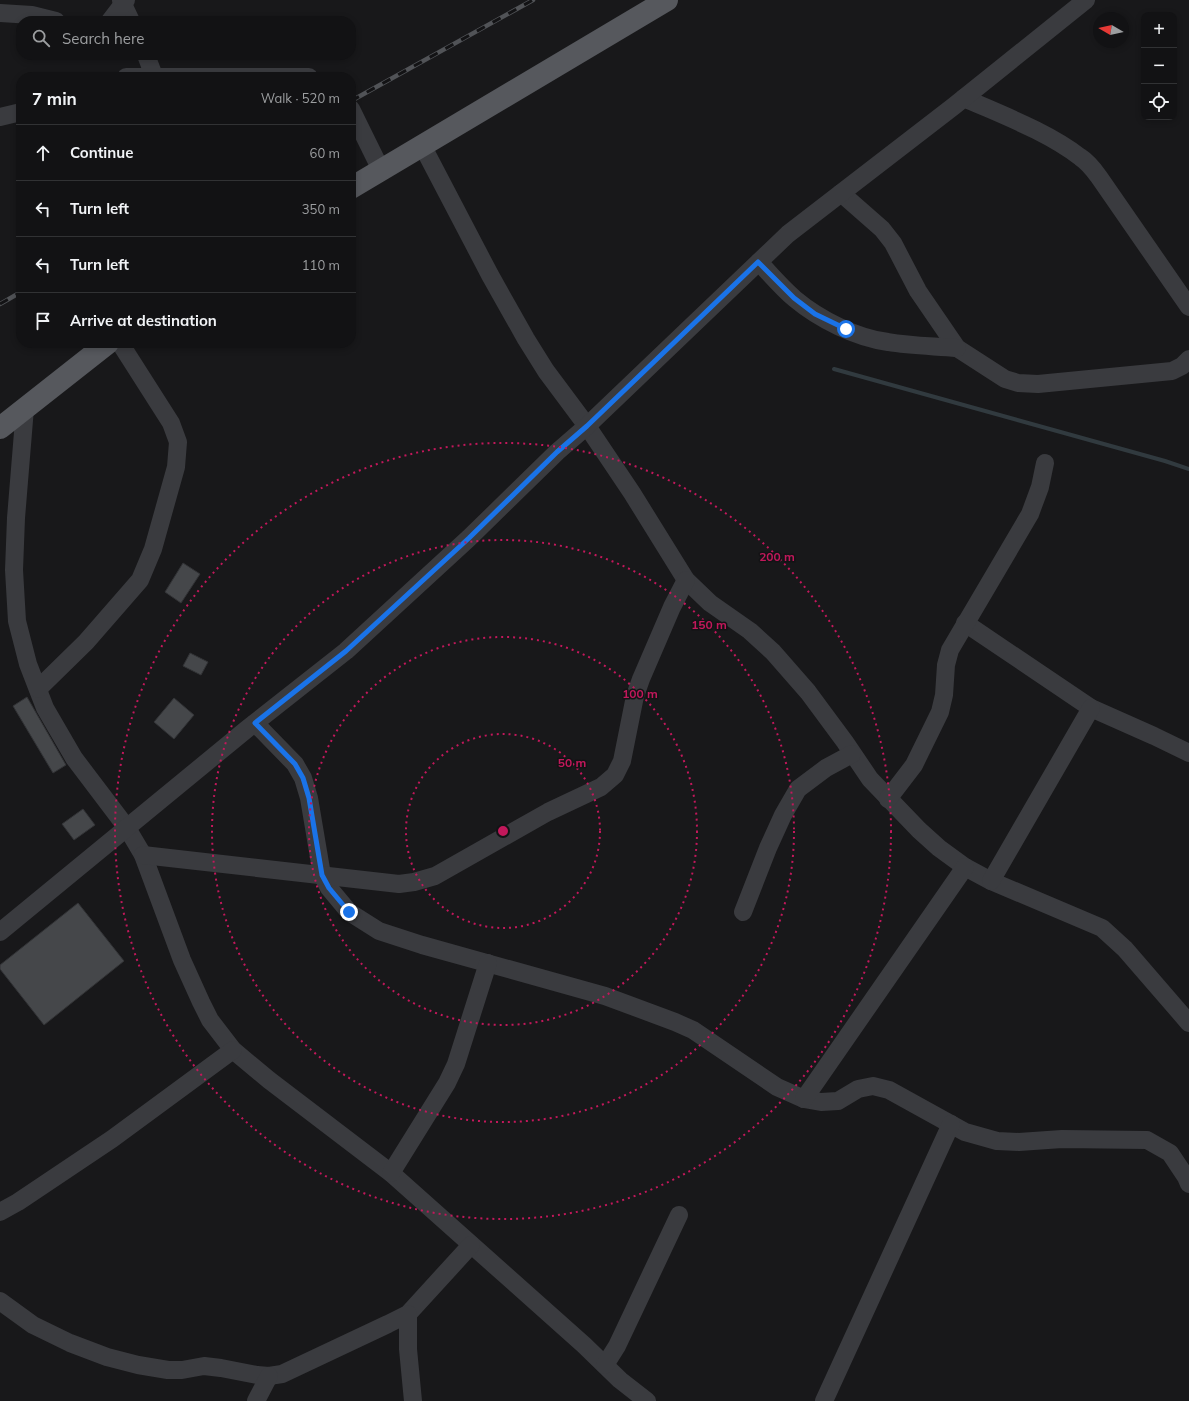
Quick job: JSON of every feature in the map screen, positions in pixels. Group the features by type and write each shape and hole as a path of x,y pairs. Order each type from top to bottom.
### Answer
{"main road":[{"path":"356,185 667,0"},
{"path":"0,428 102,348"}],"street":[{"path":"0,932 255,723 346,651 469,538 557,452 587,426 788,234 964,98 1086,0"},
{"path":"114,16 124,1"},
{"path":"124,1 129,16"},
{"path":"0,13 36,16"},
{"path":"148,60 152,72"},
{"path":"964,98 1035,130 1066,147 1088,163 1189,307"},
{"path":"0,117 16,113"},
{"path":"356,119 381,170"},
{"path":"422,145 490,275 526,339 546,371 587,426 632,493 686,580 710,603 750,631 773,652 808,692 870,779 888,799 939,848 965,867 991,881 1102,928 1134,959 1189,1024"},
{"path":"841,193 882,229 893,243 918,291 958,348 1005,379 1018,383 1038,384 1172,371 1182,366 1189,359"},
{"path":"758,262 794,298 815,314 846,329 865,337 887,342 958,348"},
{"path":"38,689 86,642 140,580 153,549 176,467 178,442 171,423 123,348"},
{"path":"25,408 16,518 14,570 18,621 28,664 45,708 74,758 127,828 143,856 182,960 200,1002 210,1020 233,1050 269,1080 391,1173 620,1380 648,1401"},
{"path":"888,799 914,765 940,712 944,695 946,665 950,650 1030,514 1040,487 1046,463"},
{"path":"143,856 399,884 414,882 435,876 548,812 601,787 615,775 622,761 635,696 641,679 672,607 686,580"},
{"path":"965,623 1091,708 1189,753"},
{"path":"991,881 1091,708"},
{"path":"255,723 295,764 303,778 309,798 322,875 329,888 349,912 379,931 422,945 605,996 693,1030 777,1087 804,1099 821,1102 838,1101 858,1089 873,1086 889,1090 965,1132 998,1141 1019,1142 1062,1139 1147,1140 1170,1153 1188,1178"},
{"path":"744,912 768,848 783,815 798,789 826,768 852,754"},
{"path":"804,1099 965,867"},
{"path":"391,1173 447,1083 456,1064 488,963"},
{"path":"0,1212 18,1202 112,1139 233,1050"},
{"path":"824,1401 951,1124"},
{"path":"605,1365 617,1346 679,1215"},
{"path":"0,1300 33,1325 70,1343 107,1357 138,1365 168,1370 182,1370 204,1366 269,1376 282,1374 408,1314 472,1245"},
{"path":"408,1314 408,1349 413,1401"},
{"path":"256,1401 269,1376"}],"building":[{"path":"183,563 200,574 181,603 165,592"},
{"path":"190,653 208,662 201,675 183,666"},
{"path":"27,697 66,765 53,773 13,706"},
{"path":"174,698 194,715 174,739 154,722"},
{"path":"83,809 95,825 74,840 62,824"},
{"path":"78,903 124,961 44,1025 0,969 0,965"}],"waterway":[{"path":"834,369 1189,469"}],"railway":[{"path":"356,98 533,0"},
{"path":"0,304 16,295"}],"route":[{"path":"349,912 329,888 322,875 309,798 303,778 295,764 255,723 346,651 469,538 557,452 587,426 758,262 794,298 815,314 846,329"}]}
